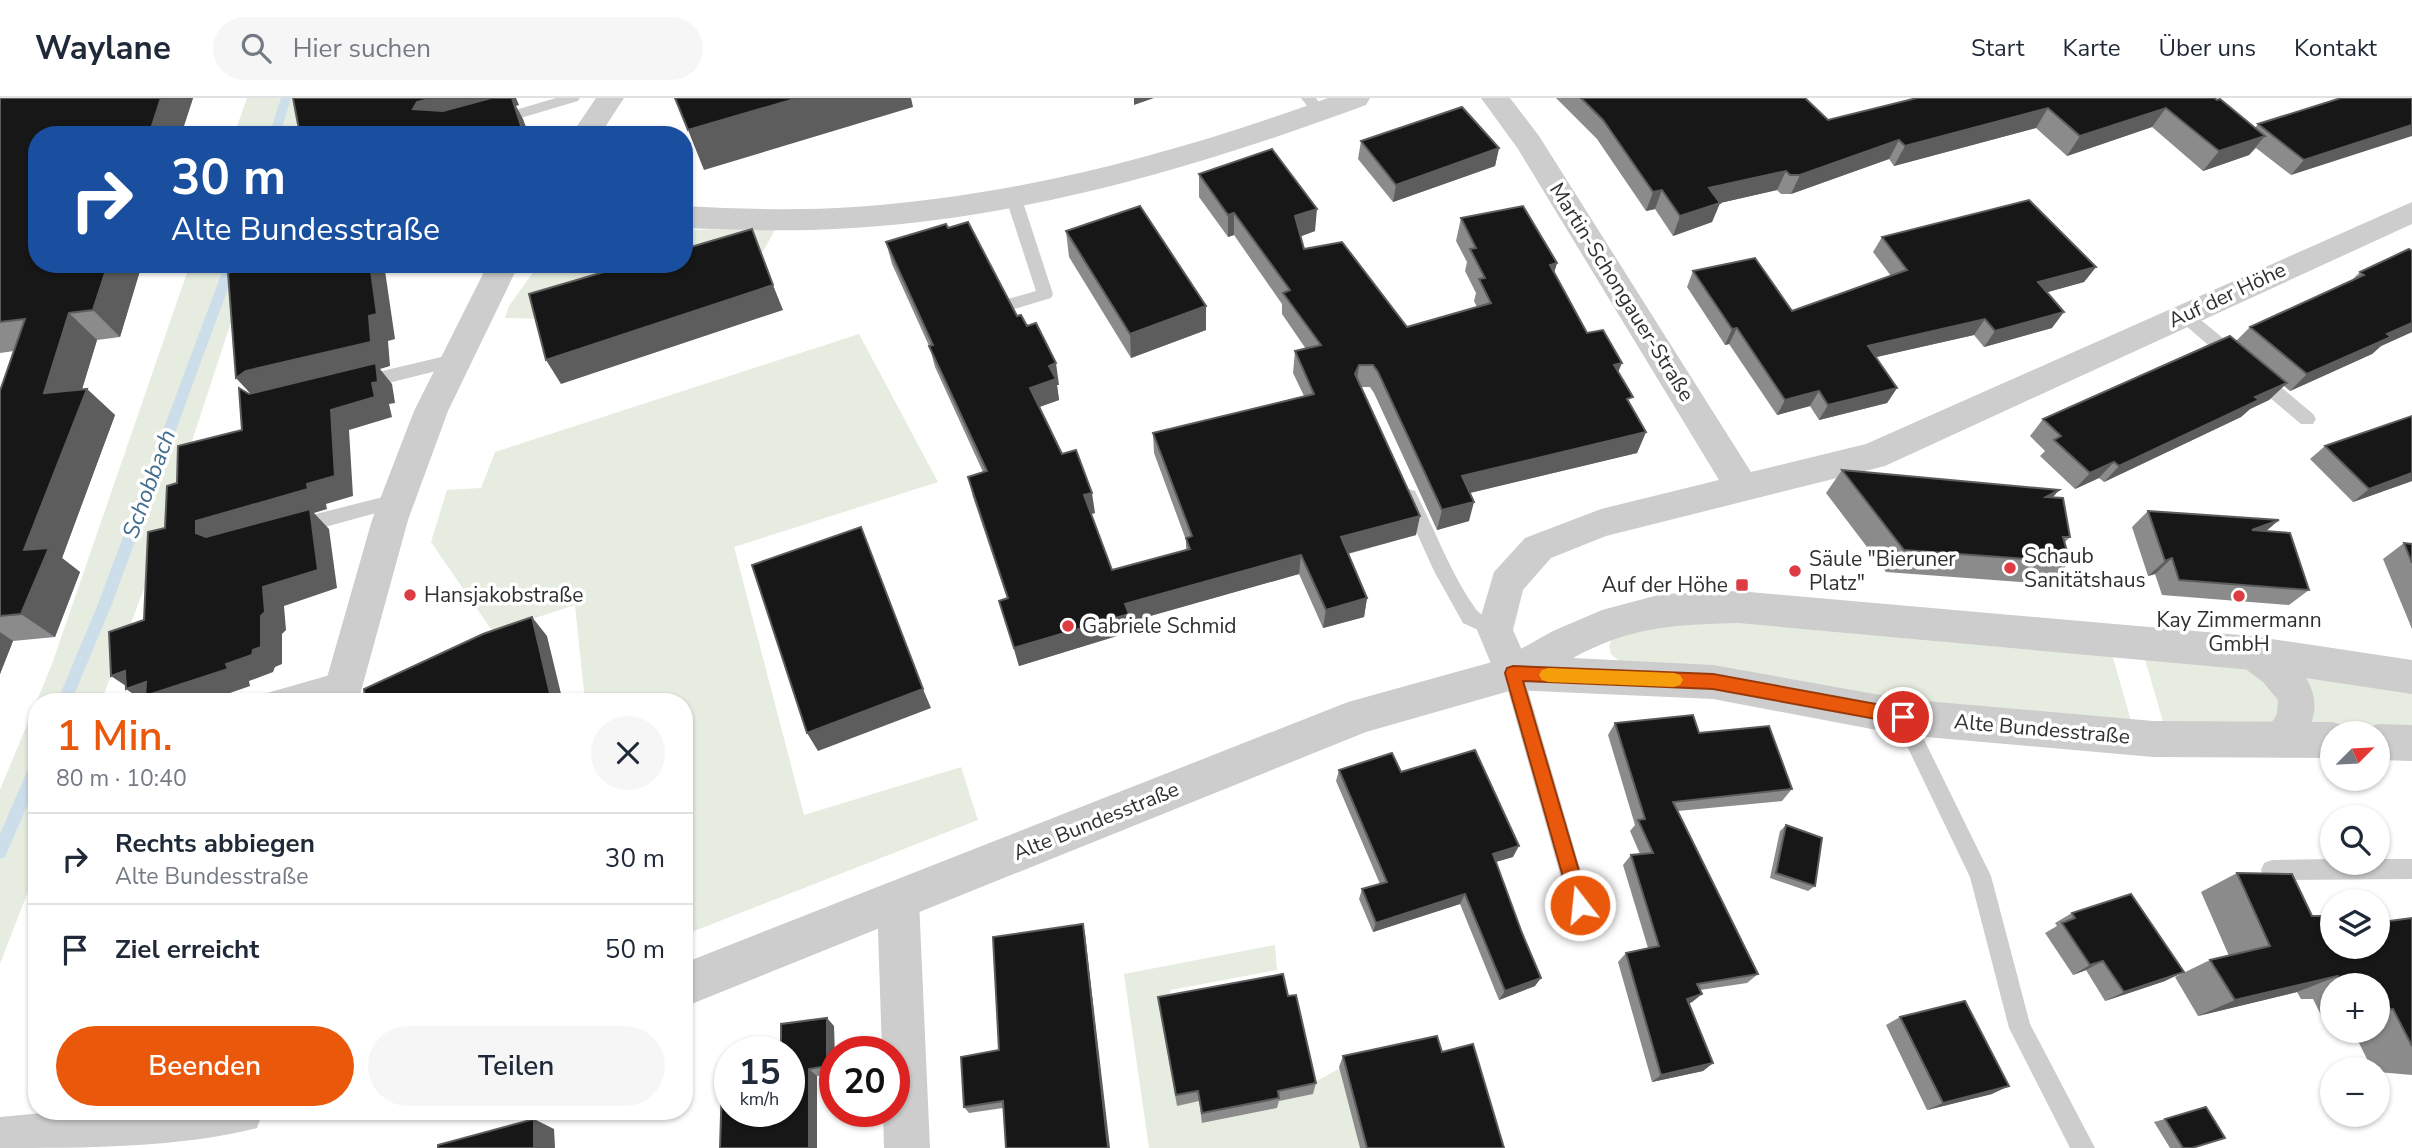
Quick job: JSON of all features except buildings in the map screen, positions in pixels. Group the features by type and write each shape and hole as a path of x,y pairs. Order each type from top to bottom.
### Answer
{"street":[{"path":"590,126 610,98"},
{"path":"693,219 729,221 878,216 1013,197 1152,167 1313,105 1356,98"},
{"name":"Martin-Schongauer-Straße","path":"1495,98 1529,143 1743,489"},
{"name":"Auf der Höhe","path":"1495,629 1507,583 1538,548 1601,523 1873,456 2412,212"},
{"path":"342,688 390,520 431,411 499,273"},
{"name":"Alte Bundesstraße","path":"693,981 1362,715 1513,673 1566,640 1618,620 1665,610 1738,607 2252,653 2412,677"},
{"path":"1495,629 1513,673"},
{"path":"2252,653 2274,667 2288,681 2297,698 2298,715 2281,738"},
{"name":"Alte Bundesstraße","path":"1513,673 1713,681 1903,717 2153,739 2320,740"},
{"path":"898,900 907,1148"},
{"path":"0,1141 198,1120"}],"lane":[{"path":"478,124 573,98"},
{"path":"1013,197 1045,294 1014,303"},
{"path":"2184,315 2307,419"},
{"path":"349,386 454,360"},
{"path":"1402,479 1441,565 1470,617 1495,629"},
{"path":"281,531 399,500"},
{"path":"1513,673 1580,905"},
{"path":"315,693 342,688"},
{"path":"1903,717 1980,876 2020,1028 2083,1148"},
{"path":"2272,870 2412,869"}],"shaded area":[{"path":"247,98 377,98 305,99 296,126 237,126"},
{"path":"776,228 761,255 544,319 505,318 509,306 533,273 693,273 693,230"},
{"path":"187,273 247,273 142,594 104,693 40,693"},
{"path":"859,334 938,482 734,547 804,815 961,767 978,820 693,931 693,693 584,693 575,605 493,632 431,542 447,490 481,488 495,452"},
{"path":"1700,608 2108,640 2136,738 1619,661 1611,654 1609,646 1613,637"},
{"path":"2140,642 2412,675 2412,743 2390,737 2390,721 2320,721 2320,735 2168,739"},
{"path":"28,722 28,891 0,964 0,790"},
{"path":"1275,945 1277,970 1170,990 1177,1105 1199,1101 1203,1123 1277,1108 1276,1101 1306,1095 1304,1088 1344,1066 1360,1148 1149,1148 1124,974"}],"waterway":[{"name":"Schobbach","path":"277,126 286,98"},
{"name":"Schobbach","path":"68,693 105,604 228,273"},
{"name":"Schobbach","path":"0,852 28,786"}],"slow traffic":[{"path":"1548,675 1674,680"}],"place":[{"name":"Schaub Sanitätshaus","path":"2010,568"},
{"name":"Säule \"Bieruner Platz\"","path":"1795,571"},
{"name":"Auf der Höhe","path":"1742,585"},
{"name":"Hansjakobstraße","path":"410,595"},
{"name":"Kay Zimmermann GmbH","path":"2239,596"},
{"name":"Gabriele Schmid","path":"1068,626"}],"route":[{"path":"1580,905 1513,673 1713,681 1903,717"}]}
